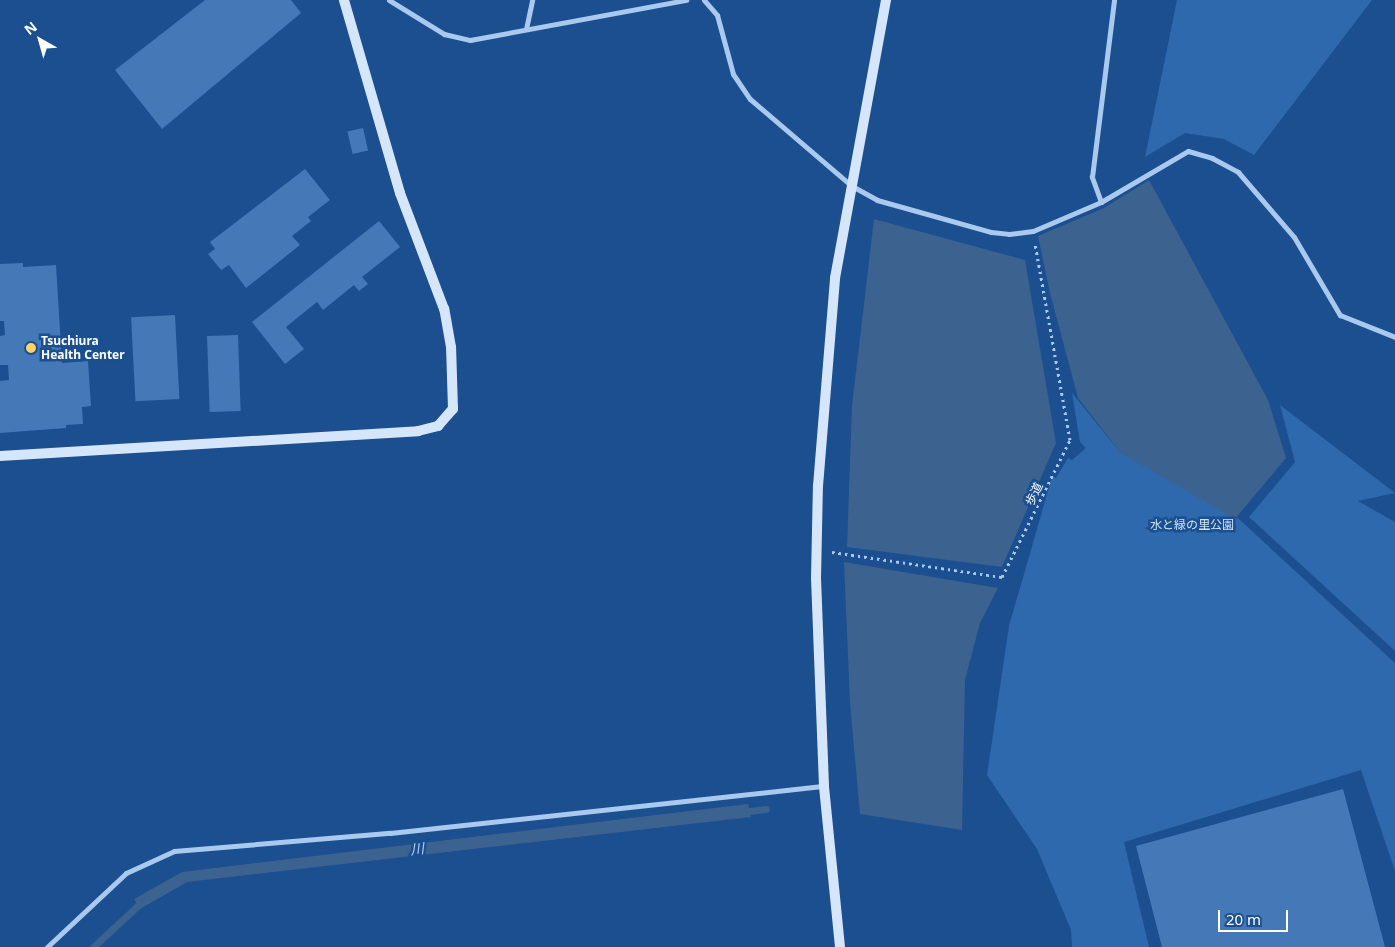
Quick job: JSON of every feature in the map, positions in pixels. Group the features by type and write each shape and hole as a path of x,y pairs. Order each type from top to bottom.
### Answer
{"street":[{"path":"0,456 418,431 438,426 453,409 451,347 444,309 400,193 344,0"},
{"path":"390,0 444,34 470,40 686,0"},
{"path":"526,29 532,0"},
{"path":"704,0 717,15 733,74 750,99 852,186 876,200 991,232 1009,234 1033,231 1101,202 1188,151 1212,158 1238,172 1294,237 1340,314 1395,337"},
{"path":"840,947 824,786 817,550 820,458 834,288 886,0"},
{"path":"1101,202 1092,177 1114,0"},
{"path":"47,947 126,874 174,851 390,832 824,786"}],"path":[{"name":"歩道","path":"817,550 1002,577 1070,440 1033,231"}],"green space":[{"path":"1177,0 1372,0 1254,155 1224,139 1185,133 1145,157"},
{"name":"水と緑の里公園","path":"1072,393 1120,452 1240,520 1395,663 1395,871 1361,770 1124,842 1149,947 1072,947 1071,930 1037,849 987,775 1009,626 1052,477 1056,478 1068,458 1072,460 1086,448 1080,442"},
{"path":"1280,405 1395,493 1358,501 1395,522 1395,651 1249,517 1295,462"}],"water":[{"path":"1149,180 1268,400 1286,458 1235,519 1120,452 1078,398 1050,293 1038,236 1104,208"},
{"path":"874,219 1025,260 1056,443 1002,567 847,547 852,406"},
{"path":"844,562 998,588 980,623 965,680 962,830 860,814 850,703"},
{"path":"748,804 751,817 187,882 140,909 134,899 182,872"}],"building":[{"path":"205,0 291,0 301,13 162,129 115,70"},
{"path":"363,128 368,150 353,154 347,132"},
{"path":"305,169 330,200 308,217 311,221 292,236 300,245 246,288 229,265 221,270 208,254 215,249 210,242"},
{"path":"379,221 400,247 362,277 368,284 359,291 354,285 323,310 317,302 286,327 304,349 285,364 252,322"},
{"name":"Tsuchiura Health Center","path":"23,263 23,267 56,265 62,363 88,361 91,406 82,407 83,424 66,425 66,428 0,433 0,381 9,380 8,365 0,365 0,336 5,335 4,321 0,321 0,264"},
{"path":"175,315 179,399 135,401 131,317"},
{"path":"238,335 241,411 210,412 207,336"},
{"path":"1343,789 1385,947 1162,947 1136,846"}],"waterway":[{"name":"川","path":"741,812 766,809"},
{"name":"川","path":"93,947 145,899"}],"place":[{"name":"Tsuchiura Health Center","path":"31,348"}]}
